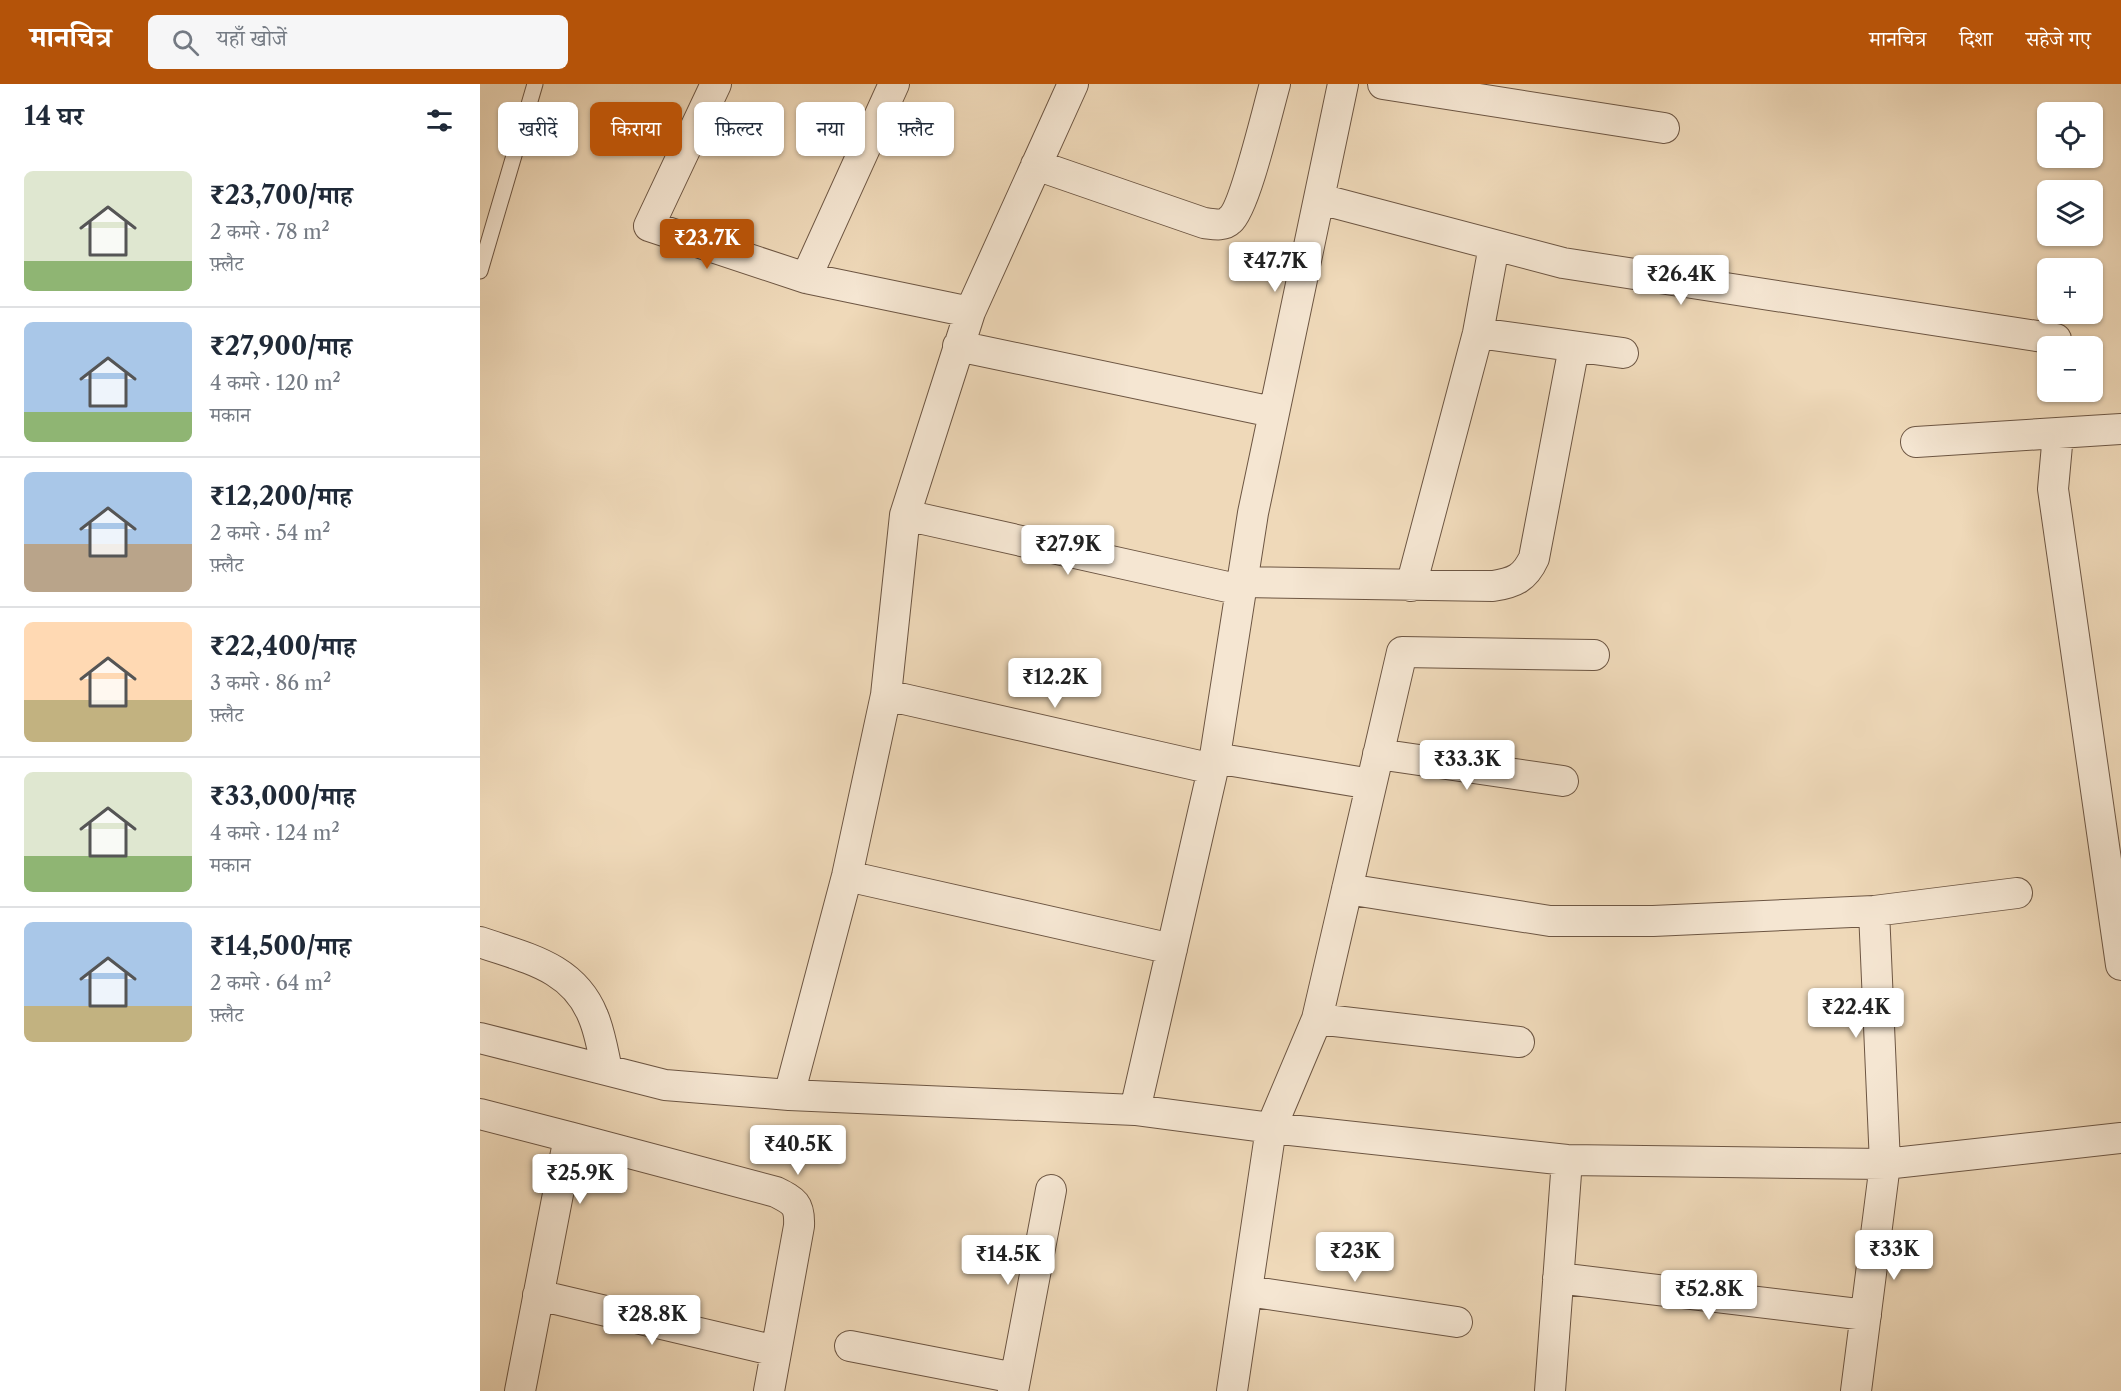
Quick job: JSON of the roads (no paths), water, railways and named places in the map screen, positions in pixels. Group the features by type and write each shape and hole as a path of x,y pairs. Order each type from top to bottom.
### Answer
{"street":[{"path":"716,84 649,226 806,278 970,312"},
{"path":"806,278 894,84"},
{"path":"789,1095 847,876 886,695 905,515 970,312 1073,84"},
{"path":"1036,165 1204,223 1220,225 1230,221 1241,204 1275,84"},
{"path":"1135,1110 1214,764 1253,513 1343,84"},
{"path":"1383,84 1664,128"},
{"path":"1320,200 1563,263 2037,336"},
{"path":"1411,586 1478,333 1494,246"},
{"path":"1478,333 1623,353"},
{"path":"958,346 1273,412"},
{"path":"905,515 1242,586 1493,586 1509,584 1520,579 1534,558 1575,347"},
{"path":"1916,442 2121,429"},
{"path":"2058,434 2053,489 2121,965"},
{"path":"1232,1391 1271,1128 1317,1019 1402,652 1594,655"},
{"path":"886,695 1214,764 1371,784"},
{"path":"1378,754 1563,781"},
{"path":"847,876 1172,949"},
{"path":"1347,889 1550,921 1653,921 1874,911 2017,893"},
{"path":"1856,1391 1885,1164 1874,911"},
{"path":"480,942 553,969 570,981 584,997 594,1016 607,1070"},
{"path":"1317,1019 1519,1042"},
{"path":"480,1038 665,1085 789,1095 1135,1110 1271,1128 1567,1160 1885,1164 2121,1137"},
{"path":"480,1114 776,1192 796,1205 800,1214 799,1226 769,1391"},
{"path":"520,1391 569,1137"},
{"path":"1550,1391 1567,1160"},
{"path":"850,1346 1014,1384 1051,1190"},
{"path":"1558,1278 1866,1315"},
{"path":"1246,1291 1457,1322"},
{"path":"538,1295 776,1351"}],"lane":[{"path":"480,271 535,84"}]}
